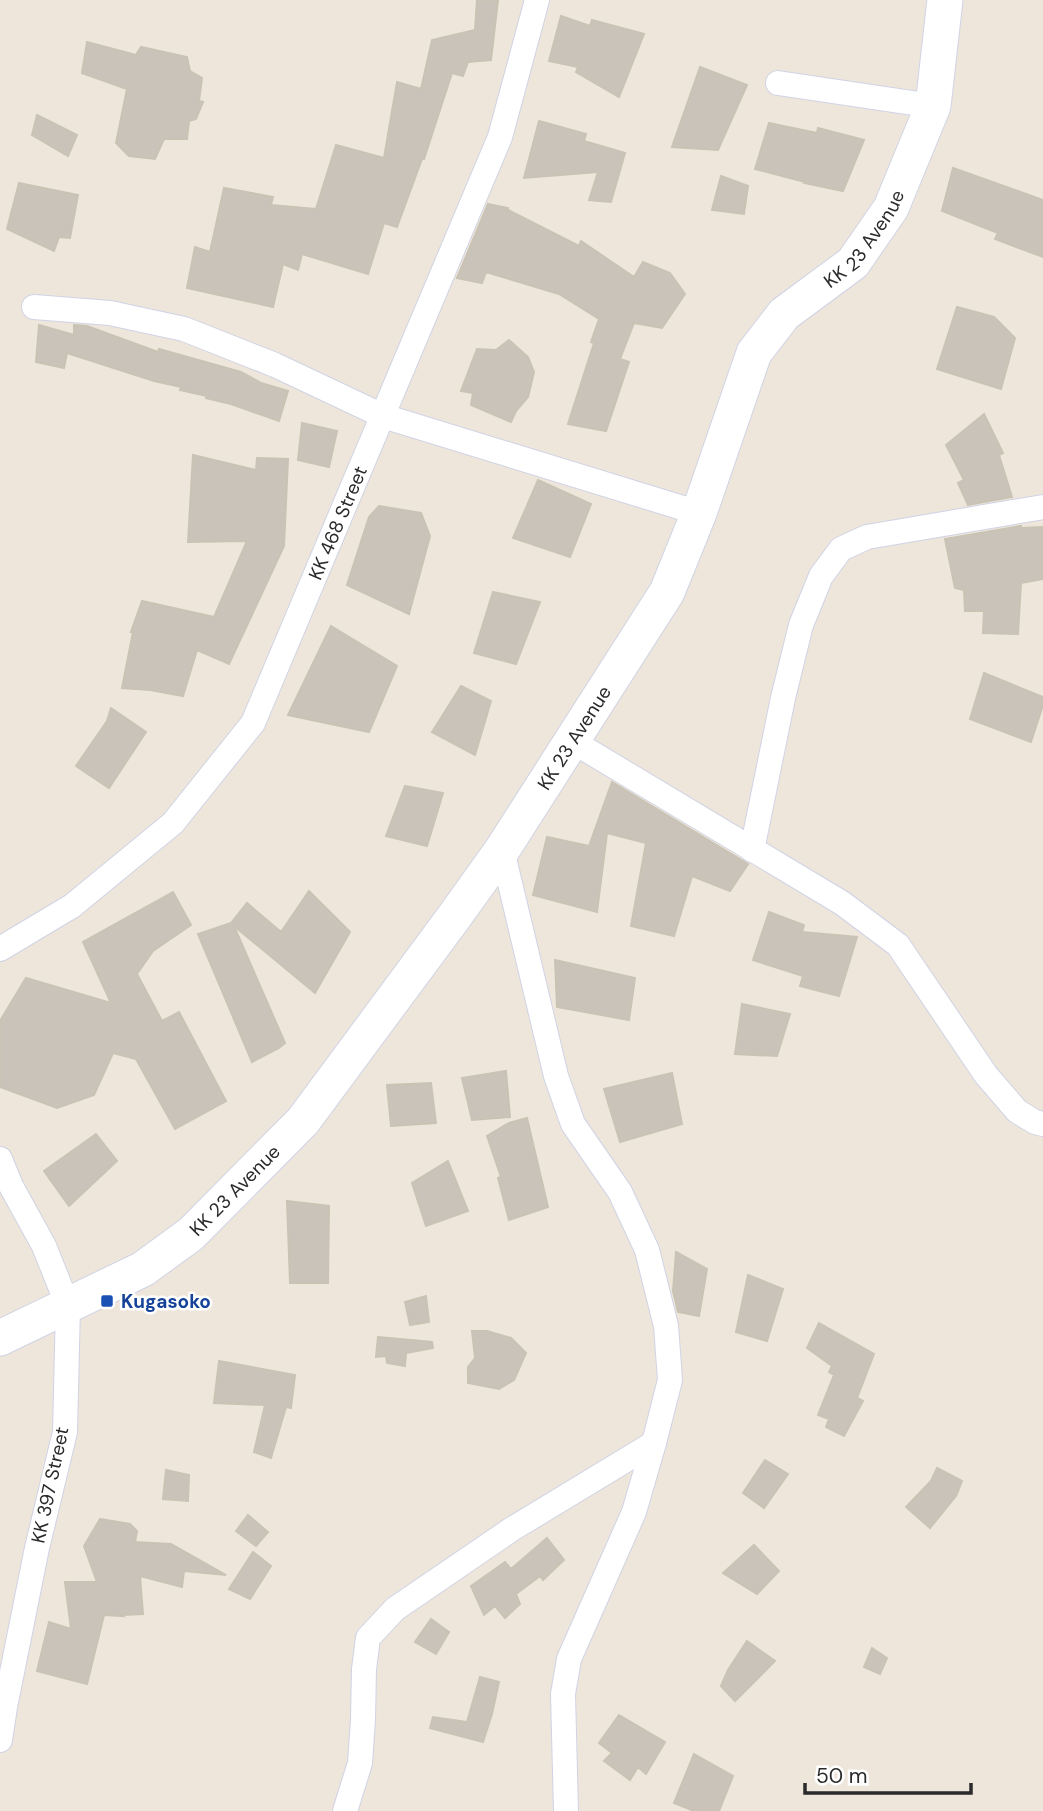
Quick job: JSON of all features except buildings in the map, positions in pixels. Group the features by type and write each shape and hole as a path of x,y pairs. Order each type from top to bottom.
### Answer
{"main road":[{"name":"KK 23 Avenue","path":"0,1339 143,1269 191,1234 303,1121 502,849 667,592 699,513 754,353 784,314 853,263 891,208 933,106 945,0"}],"street":[{"name":"KK 468 Street","path":"0,949 72,906 173,823 253,723 500,137 537,0"},
{"path":"778,83 933,106"},
{"path":"34,307 110,313 184,330 275,365 383,416 699,513"},
{"path":"752,850 801,625 821,576 841,549 867,537 1043,507"},
{"path":"572,741 842,903 898,945 986,1075 1017,1111 1043,1124"},
{"path":"502,849 556,1076 573,1124 620,1192 647,1250 666,1326 670,1380 634,1512 569,1659 563,1694 566,1811"},
{"name":"KK 397 Street","path":"0,1159 11,1186 44,1246 68,1306 65,1432 37,1548 0,1740"},
{"path":"345,1811 360,1763 369,1638 395,1609 405,1602 512,1530 654,1443"}],"place":[{"name":"Kugasoko","path":"107,1301"}]}
